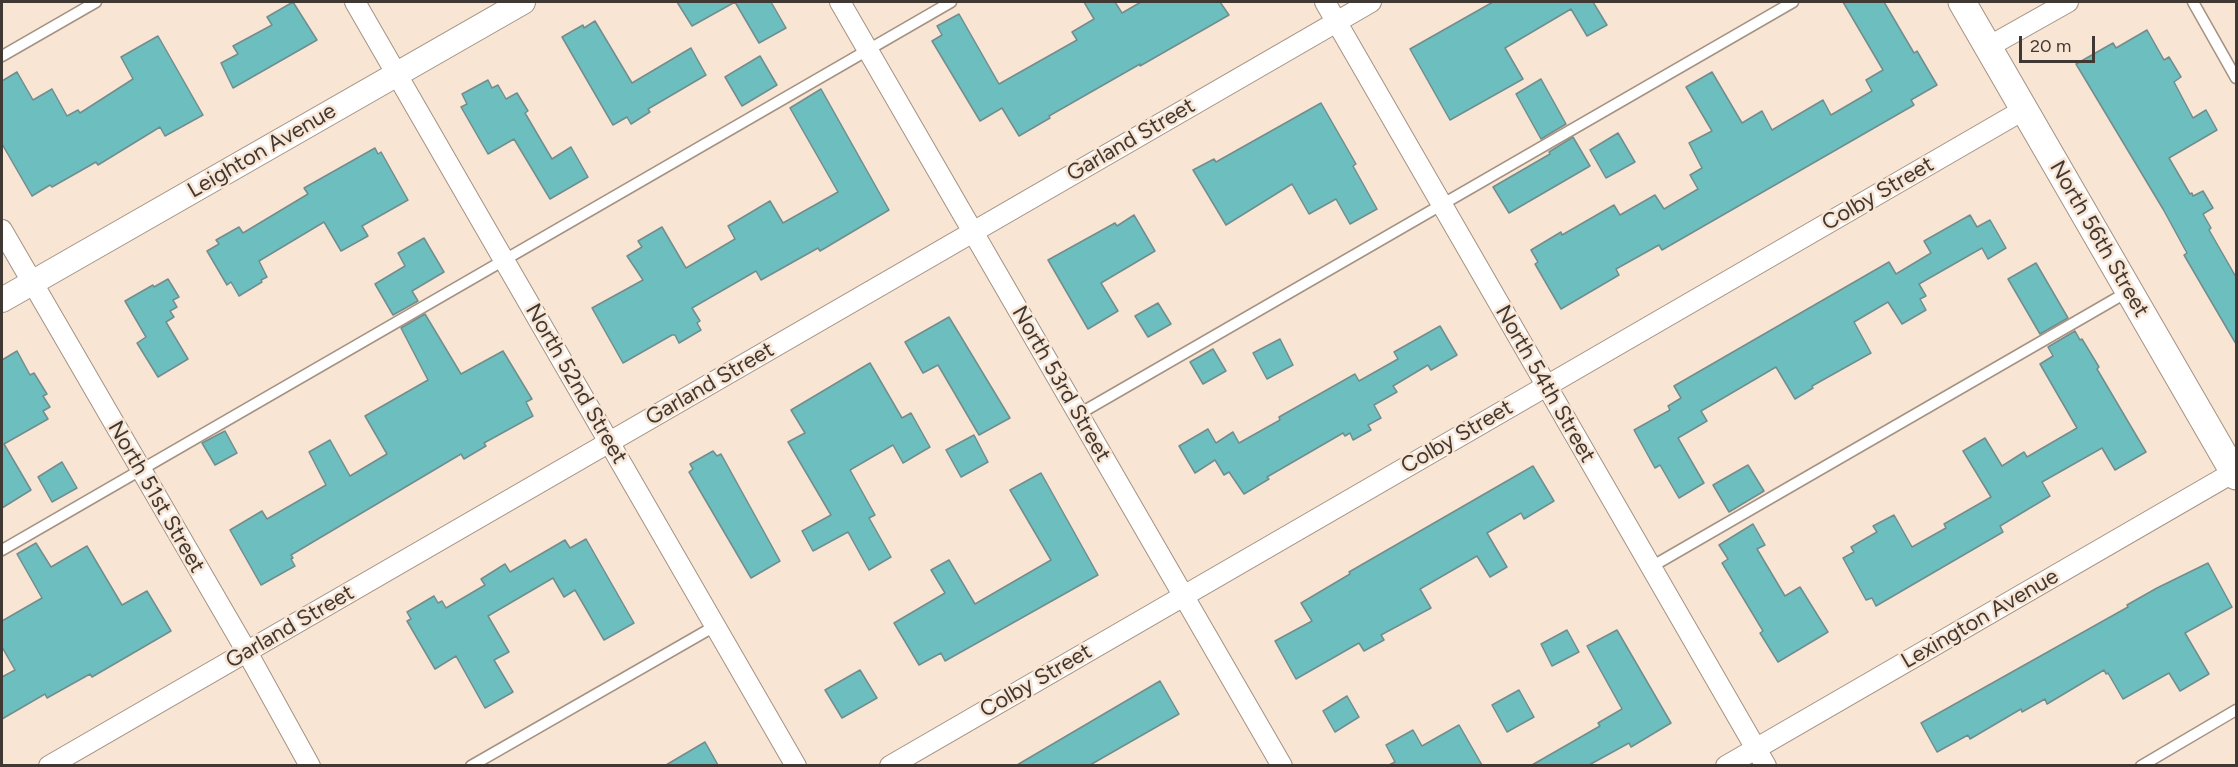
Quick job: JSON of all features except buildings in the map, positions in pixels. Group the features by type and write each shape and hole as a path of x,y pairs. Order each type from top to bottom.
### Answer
{"main road":[{"name":"North 56th Street","path":"1962,2 2235,474"}],"street":[{"name":"North 52nd Street","path":"355,2 796,765"},
{"name":"Leighton Avenue","path":"2,300 522,2"},
{"name":"North 53rd Street","path":"840,2 1182,596 1282,765"},
{"name":"North 54th Street","path":"1325,2 1766,765"},
{"name":"Garland Street","path":"49,765 1371,2"},
{"path":"1988,47 2068,2"},
{"name":"Colby Street","path":"890,765 2025,109"},
{"name":"North 51st Street","path":"2,230 310,765"},
{"name":"Lexington Avenue","path":"1726,765 2235,474"}],"lane":[{"path":"2,56 96,2"},
{"path":"2,550 951,2"},
{"path":"1079,414 1793,2"},
{"path":"2193,2 2236,78"},
{"path":"1651,567 2130,291"},
{"path":"471,765 715,626"},
{"path":"2141,765 2236,710"}]}
